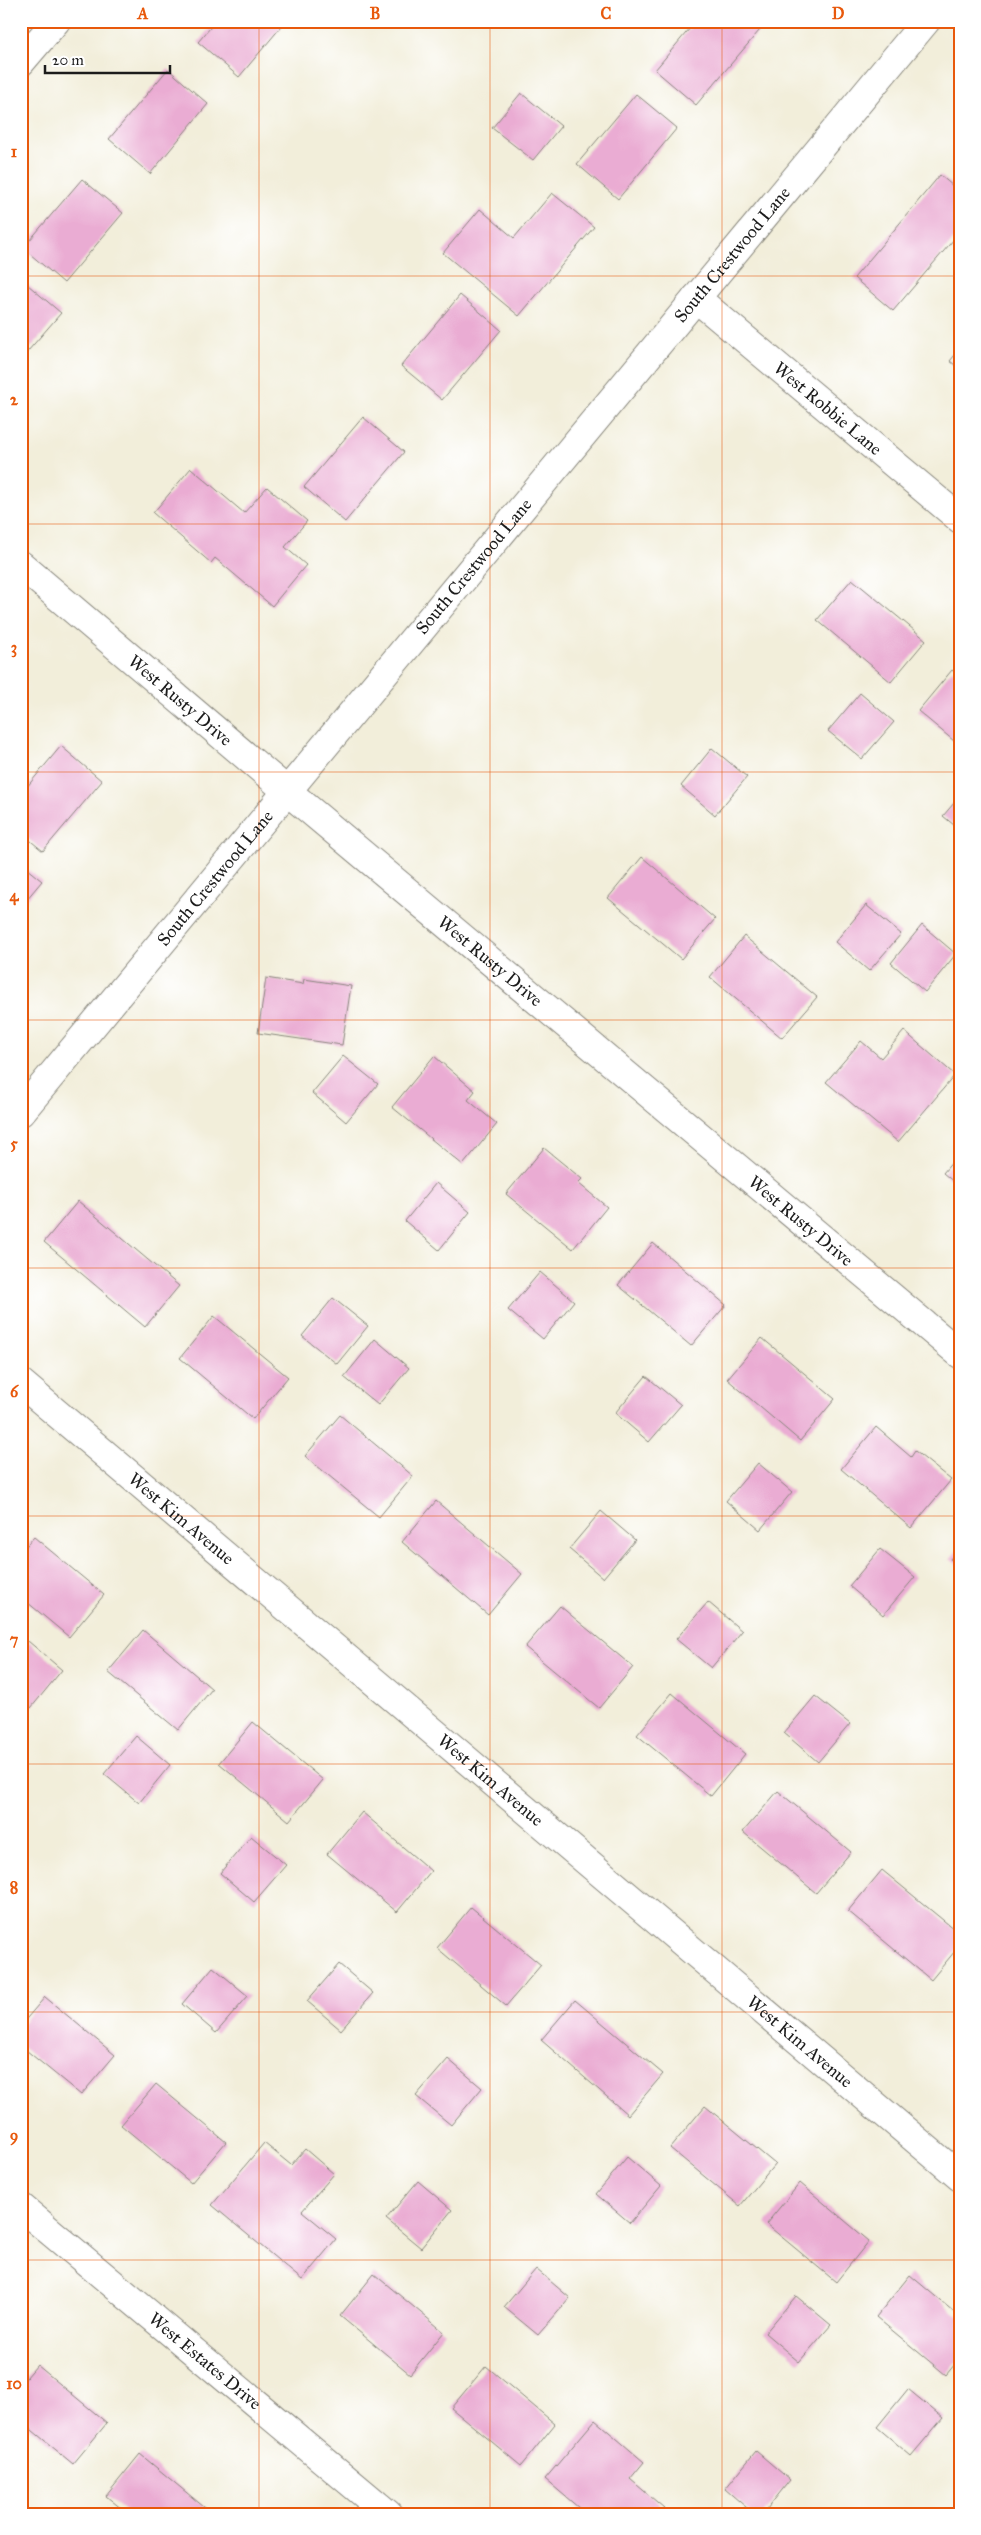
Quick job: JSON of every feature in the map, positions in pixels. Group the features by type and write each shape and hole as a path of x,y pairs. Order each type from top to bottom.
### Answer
{"street":[{"path":"21,62 56,21"},
{"name":"South Crestwood Lane","path":"21,1112 926,21"},
{"name":"West Robbie Lane","path":"696,298 960,519"},
{"name":"West Rusty Drive","path":"21,565 287,791 960,1354"},
{"name":"West Kim Avenue","path":"21,1383 960,2177"},
{"name":"West Estates Drive","path":"21,2207 388,2514"}],"building":[{"path":"216,21 286,21 239,77 198,42"},
{"path":"696,21 762,21 765,24 696,105 655,70"},
{"path":"168,69 208,104 150,174 109,139"},
{"path":"521,93 561,126 533,160 492,128"},
{"path":"636,94 677,128 618,199 577,164"},
{"path":"940,175 960,192 960,232 893,311 854,278"},
{"path":"82,179 123,213 64,283 23,248"},
{"path":"552,193 594,227 519,316 443,253 480,209 514,238"},
{"path":"21,279 61,313 21,359"},
{"path":"460,295 501,330 442,400 401,366"},
{"path":"960,349 960,369 950,361"},
{"path":"363,417 404,452 345,522 304,487"},
{"path":"191,468 244,513 267,487 307,521 285,547 306,565 272,606 215,558 211,563 153,513"},
{"path":"852,579 926,640 891,682 817,620"},
{"path":"952,670 960,676 960,746 918,711"},
{"path":"860,693 894,722 862,759 828,731"},
{"path":"61,746 102,781 43,851 21,833 21,794"},
{"path":"712,748 747,777 715,815 681,786"},
{"path":"960,796 960,830 943,816"},
{"path":"642,857 715,919 681,959 608,898"},
{"path":"21,864 42,881 21,906"},
{"path":"866,905 901,934 869,971 835,942"},
{"path":"922,925 956,954 925,992 891,963"},
{"path":"744,936 817,997 782,1038 710,977"},
{"path":"266,978 303,984 304,979 351,986 342,1045 258,1033"},
{"path":"904,1031 955,1075 898,1142 826,1082 861,1041 881,1058"},
{"path":"343,1056 378,1084 346,1122 312,1093"},
{"path":"434,1056 475,1091 468,1100 497,1124 463,1165 392,1107"},
{"path":"544,1148 582,1179 578,1183 607,1207 573,1249 506,1194"},
{"path":"960,1153 960,1187 943,1173"},
{"path":"436,1183 470,1212 439,1250 405,1221"},
{"path":"78,1201 179,1286 145,1327 44,1242"},
{"path":"653,1243 726,1305 691,1346 618,1285"},
{"path":"540,1272 574,1301 543,1339 508,1310"},
{"path":"333,1298 368,1326 337,1364 302,1336"},
{"path":"214,1316 288,1377 253,1419 180,1358"},
{"path":"762,1338 835,1399 800,1441 727,1379"},
{"path":"375,1339 409,1368 378,1405 344,1377"},
{"path":"646,1376 681,1405 649,1442 615,1413"},
{"path":"340,1415 413,1476 379,1517 305,1456"},
{"path":"876,1427 911,1457 915,1451 951,1480 911,1528 841,1469"},
{"path":"758,1463 792,1492 760,1530 726,1501"},
{"path":"436,1501 522,1574 488,1615 402,1542"},
{"path":"601,1511 635,1540 603,1578 569,1549"},
{"path":"34,1537 104,1595 69,1637 21,1597 21,1552"},
{"path":"960,1547 960,1567 950,1559"},
{"path":"880,1549 915,1577 883,1615 849,1586"},
{"path":"708,1602 742,1631 711,1668 676,1639"},
{"path":"560,1606 633,1667 599,1708 525,1647"},
{"path":"143,1630 212,1689 178,1730 108,1672"},
{"path":"28,1641 62,1670 31,1708 21,1700 21,1650"},
{"path":"672,1693 745,1754 711,1796 637,1735"},
{"path":"815,1696 850,1724 818,1762 784,1733"},
{"path":"253,1722 323,1780 289,1821 219,1763"},
{"path":"136,1736 170,1765 139,1803 104,1774"},
{"path":"778,1791 851,1852 816,1893 743,1832"},
{"path":"362,1812 431,1871 397,1912 327,1854"},
{"path":"251,1836 286,1865 254,1902 220,1873"},
{"path":"882,1870 960,1934 960,1945 931,1980 848,1911"},
{"path":"471,1907 541,1965 506,2006 437,1948"},
{"path":"339,1964 373,1993 341,2030 307,2001"},
{"path":"213,1967 248,1996 216,2033 182,2004"},
{"path":"45,1997 115,2055 81,2095 21,2046 21,2025"},
{"path":"575,2000 663,2074 628,2115 541,2040"},
{"path":"448,2059 482,2088 451,2125 416,2096"},
{"path":"156,2084 226,2142 191,2183 121,2125"},
{"path":"705,2106 775,2164 740,2206 670,2148"},
{"path":"264,2143 291,2165 305,2149 334,2174 302,2211 336,2239 302,2280 212,2205"},
{"path":"627,2157 661,2186 630,2223 596,2194"},
{"path":"418,2181 452,2210 421,2248 386,2219"},
{"path":"800,2183 869,2241 836,2282 766,2224"},
{"path":"536,2269 570,2298 538,2335 504,2307"},
{"path":"374,2274 444,2332 410,2374 340,2316"},
{"path":"910,2275 960,2317 960,2358 946,2375 876,2317"},
{"path":"796,2296 831,2325 799,2362 765,2333"},
{"path":"37,2365 107,2423 73,2464 21,2421 21,2384"},
{"path":"486,2366 555,2424 521,2466 451,2408"},
{"path":"908,2389 943,2418 911,2456 877,2427"},
{"path":"595,2420 644,2462 630,2479 664,2508 658,2514 586,2514 545,2479"},
{"path":"756,2451 790,2480 763,2514 754,2514 725,2489"},
{"path":"140,2454 210,2512 208,2514 128,2514 106,2496"}]}
